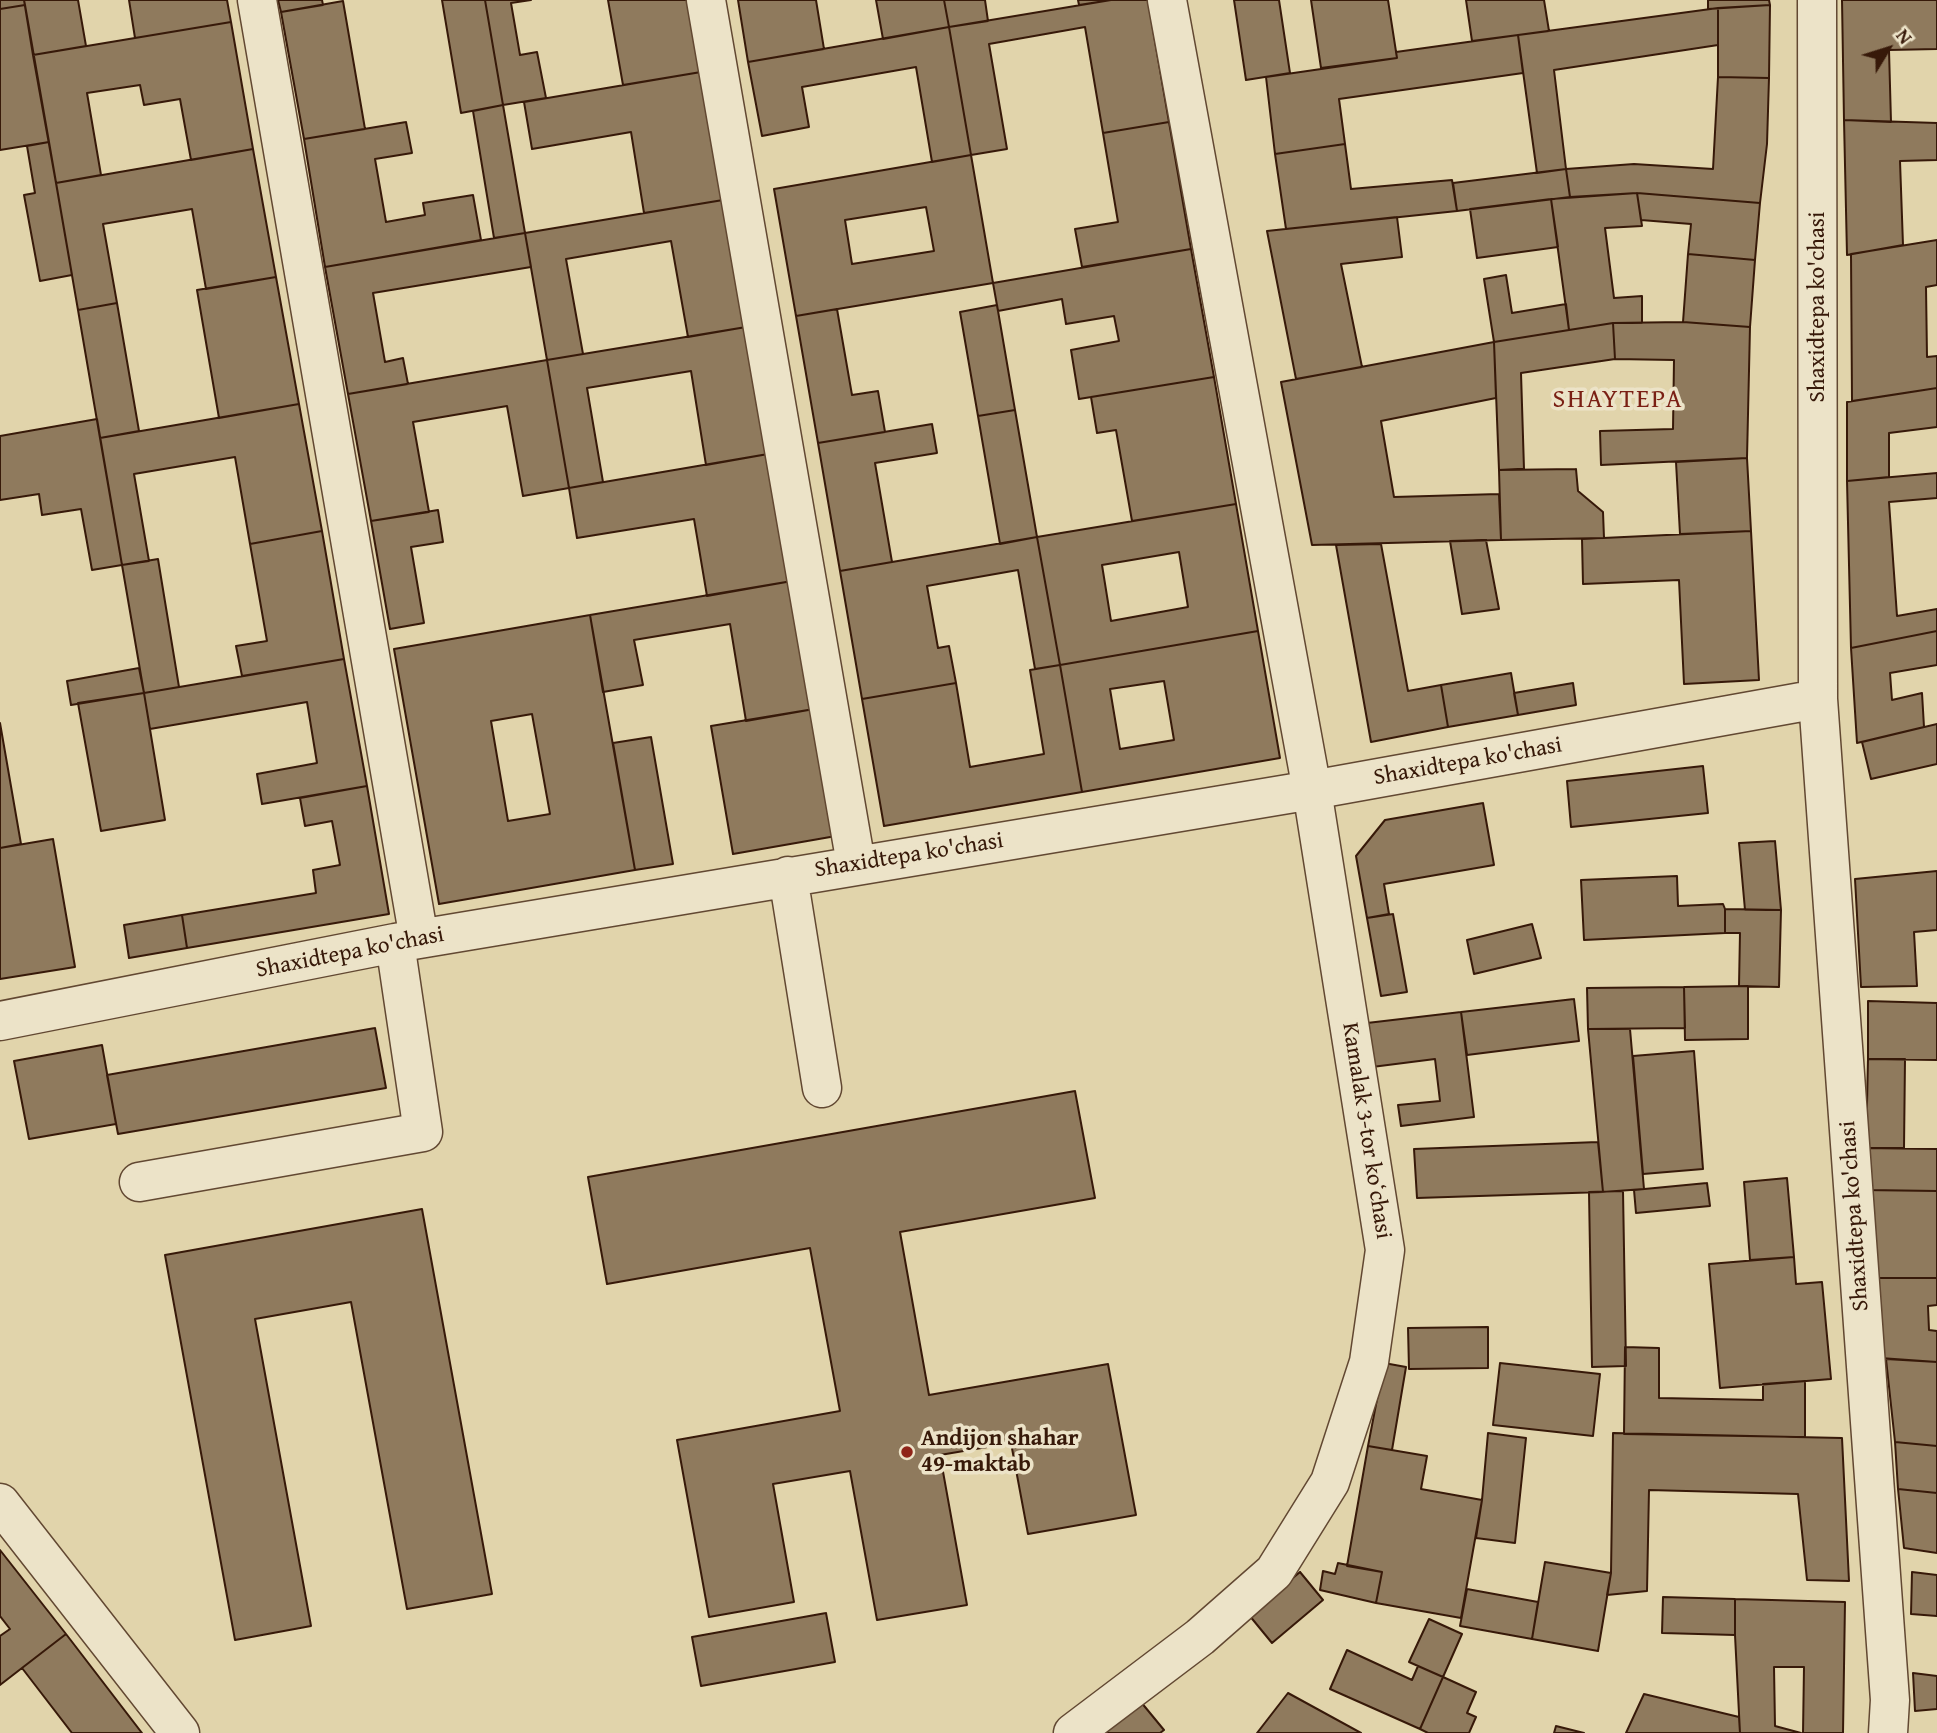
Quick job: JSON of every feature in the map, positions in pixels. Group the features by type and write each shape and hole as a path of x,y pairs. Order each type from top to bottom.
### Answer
{"street":[{"path":"139,1182 423,1132 407,941 257,0"},
{"path":"706,0 856,864"},
{"name":"Kamalak 3-tor koʻchasi","path":"1073,1733 1200,1637 1274,1572 1330,1482 1369,1362 1385,1250 1312,790 1167,0"},
{"name":"Shaxidtepa ko'chasi","path":"1817,0 1818,699 1889,1686 1888,1733"},
{"name":"Shaxidtepa ko'chasi","path":"0,1021 407,941 1312,790 1818,699"},
{"path":"788,876 822,1088"},
{"path":"0,1503 180,1733"}],"building":[{"path":"0,0 24,0 25,5 0,9"},
{"path":"24,0 78,0 86,46 33,55"},
{"path":"129,0 227,0 231,22 135,38"},
{"path":"278,0 322,0 323,5 281,12"},
{"path":"442,0 485,0 503,105 461,113"},
{"path":"485,0 531,0 511,3 520,55 537,52 546,98 503,105"},
{"path":"608,0 688,0 701,72 623,85"},
{"path":"738,0 816,0 824,49 748,62"},
{"path":"876,0 944,0 949,27 883,39"},
{"path":"944,0 985,0 988,21 949,27"},
{"path":"1078,0 1111,0 1079,5"},
{"path":"1111,0 1148,0 1169,122 1103,133 1085,27 989,44 1007,149 971,155 949,27"},
{"path":"1234,0 1279,0 1290,73 1246,80"},
{"path":"1311,0 1388,0 1397,58 1321,68"},
{"path":"1466,0 1544,0 1549,31 1472,41"},
{"path":"1708,0 1769,0 1770,5 1708,9"},
{"path":"1842,0 1937,0 1937,49 1889,50 1891,122 1844,120"},
{"path":"343,1 365,129 304,139 281,12"},
{"path":"25,5 49,142 0,150 0,9"},
{"path":"1770,5 1769,78 1718,77 1718,8"},
{"path":"1718,8 1718,45 1554,70 1566,169 1537,173 1518,35"},
{"path":"231,22 253,149 191,160 180,99 144,105 140,85 87,93 101,175 56,183 33,55"},
{"path":"949,27 971,155 932,162 916,67 802,87 809,127 762,136 748,62"},
{"path":"1518,35 1523,73 1339,99 1345,144 1275,154 1266,77 1397,58 1396,52"},
{"path":"701,72 723,200 644,213 631,132 532,149 524,102"},
{"path":"1718,77 1769,78 1767,144 1760,203 1637,193 1570,197 1566,169 1634,164 1713,169"},
{"path":"503,105 525,233 494,238 473,111"},
{"path":"1844,120 1937,123 1937,160 1900,161 1903,245 1847,255"},
{"path":"406,122 412,153 375,159 386,222 425,215 423,203 473,195 481,240 325,267 304,139"},
{"path":"1169,122 1191,249 1082,267 1075,229 1118,222 1103,133"},
{"path":"49,142 72,275 40,281 24,195 35,193 27,146"},
{"path":"1345,144 1351,189 1452,180 1457,211 1286,229 1275,154"},
{"path":"253,149 276,277 206,289 192,209 103,224 117,303 78,310 56,183"},
{"path":"971,155 993,283 796,316 774,189","holes":["926,207 934,251 852,264 845,220"]},
{"path":"1566,169 1570,197 1457,211 1453,183"},
{"path":"1637,193 1760,203 1755,260 1688,254 1691,224 1641,220"},
{"path":"1637,193 1642,226 1605,228 1614,298 1642,296 1642,323 1613,323 1569,330 1551,199"},
{"path":"1551,199 1558,247 1477,258 1470,209"},
{"path":"723,200 746,327 688,337 671,241 566,259 583,354 547,360 525,233"},
{"path":"1397,217 1402,257 1341,264 1362,367 1296,379 1267,231"},
{"path":"525,233 531,267 373,293 385,362 403,358 408,384 348,394 325,267"},
{"path":"1937,240 1937,285 1926,287 1927,357 1937,356 1937,388 1852,401 1851,254"},
{"path":"1191,249 1214,377 1079,399 1071,350 1119,341 1114,316 1066,324 1062,299 998,311 993,283"},
{"path":"1688,254 1755,260 1750,327 1683,322"},
{"path":"1506,275 1512,313 1566,304 1569,330 1494,342 1484,279"},
{"path":"276,277 299,404 219,418 197,290"},
{"path":"117,303 139,431 100,438 78,310"},
{"path":"997,305 1015,410 978,416 960,312"},
{"path":"837,309 852,395 878,391 885,432 818,443 796,316"},
{"path":"1683,322 1750,327 1747,458 1601,465 1600,431 1673,429 1674,360 1615,359 1613,323"},
{"path":"1613,323 1615,359 1521,373 1524,469 1499,470 1494,342"},
{"path":"746,327 768,454 706,465 691,371 587,388 603,482 569,488 547,360"},
{"path":"1494,342 1496,398 1381,421 1394,497 1499,494 1501,540 1312,545 1281,382"},
{"path":"547,360 569,488 523,496 507,406 413,422 429,512 371,521 348,394"},
{"path":"1214,377 1236,504 1132,521 1116,430 1097,433 1091,397"},
{"path":"1937,388 1937,427 1889,433 1889,477 1847,481 1847,402"},
{"path":"299,404 322,531 250,544 235,457 134,474 149,561 122,565 100,438"},
{"path":"1015,410 1037,537 1000,544 978,416"},
{"path":"97,419 122,565 92,570 81,509 42,515 39,494 0,500 0,436"},
{"path":"932,424 937,453 875,463 892,562 840,571 818,443"},
{"path":"768,454 792,581 707,596 694,519 577,538 569,488"},
{"path":"1747,458 1751,531 1680,534 1676,462"},
{"path":"1576,469 1578,491 1603,512 1604,538 1501,540 1499,470"},
{"path":"1937,473 1937,498 1889,502 1897,616 1937,609 1937,631 1851,648 1847,481"},
{"path":"1236,504 1258,631 1060,665 1037,537","holes":["1179,552 1188,607 1111,621 1102,565"]},
{"path":"438,510 443,542 411,547 424,623 390,629 371,521"},
{"path":"322,531 344,659 242,676 236,646 267,641 250,544"},
{"path":"1751,531 1759,680 1684,684 1679,580 1583,584 1582,539"},
{"path":"1037,537 1060,665 1035,669 1018,570 927,586 938,648 949,646 956,683 862,699 840,571"},
{"path":"1486,540 1499,609 1462,614 1450,541"},
{"path":"1381,544 1408,691 1441,685 1448,727 1371,742 1336,545"},
{"path":"158,559 179,687 144,693 122,565"},
{"path":"792,581 814,709 746,721 730,624 634,640 643,685 603,692 590,615"},
{"path":"590,615 635,870 439,904 394,649","holes":["532,714 550,814 508,821 491,721"]},
{"path":"1258,631 1280,758 1082,792 1060,665","holes":["1164,681 1174,740 1120,749 1110,689"]},
{"path":"1937,631 1937,665 1890,673 1892,700 1922,693 1924,727 1857,743 1851,648"},
{"path":"344,659 367,786 262,804 257,774 317,763 307,702 150,729 144,693"},
{"path":"1060,665 1082,792 884,826 862,699 956,683 970,767 1044,754 1030,670"},
{"path":"139,668 144,693 71,705 67,681"},
{"path":"1511,673 1518,715 1448,727 1441,685"},
{"path":"1573,683 1576,705 1518,715 1514,693"},
{"path":"144,693 165,820 101,831 78,703"},
{"path":"814,709 836,836 733,854 711,726"},
{"path":"0,723 21,844 0,848"},
{"path":"1937,724 1937,764 1871,779 1862,742"},
{"path":"651,737 673,864 635,870 613,743"},
{"path":"1703,766 1708,813 1571,827 1567,781"},
{"path":"367,786 389,914 187,948 182,915 316,893 313,870 340,865 332,821 305,826 300,798"},
{"path":"1483,803 1494,865 1384,884 1389,914 1367,918 1356,856 1385,820"},
{"path":"53,839 75,967 0,979 0,848"},
{"path":"1775,841 1781,910 1745,910 1739,843"},
{"path":"1937,871 1937,930 1914,932 1917,986 1861,987 1855,879"},
{"path":"1677,876 1678,906 1723,904 1725,933 1584,940 1581,880"},
{"path":"1725,909 1781,910 1779,987 1739,986 1740,933 1725,933"},
{"path":"1393,914 1407,992 1381,996 1367,918"},
{"path":"182,915 187,948 129,958 124,925"},
{"path":"1532,924 1541,958 1474,974 1467,940"},
{"path":"1748,986 1748,1039 1685,1040 1684,987"},
{"path":"1684,987 1685,1028 1588,1029 1587,988"},
{"path":"1574,999 1579,1041 1467,1055 1461,1012"},
{"path":"1868,1001 1937,1003 1937,1060 1868,1059"},
{"path":"1461,1012 1474,1117 1401,1126 1398,1105 1440,1101 1435,1059 1372,1067 1367,1023"},
{"path":"375,1028 386,1088 118,1134 107,1075"},
{"path":"1588,1029 1630,1029 1644,1189 1603,1192"},
{"path":"102,1045 116,1124 29,1139 14,1061"},
{"path":"1694,1051 1703,1169 1643,1174 1633,1056"},
{"path":"1868,1059 1905,1059 1904,1148 1866,1148"},
{"path":"1075,1091 1095,1198 900,1232 929,1395 1108,1364 1136,1515 1028,1534 1011,1443 940,1455 967,1605 877,1620 850,1471 773,1484 794,1602 709,1617 677,1440 840,1411 810,1248 607,1284 588,1177"},
{"path":"1598,1142 1603,1192 1417,1198 1414,1149"},
{"path":"1863,1148 1937,1149 1937,1191 1863,1190"},
{"path":"1787,1178 1794,1257 1750,1260 1744,1182"},
{"path":"1707,1183 1710,1206 1636,1213 1634,1190"},
{"path":"1868,1190 1937,1191 1937,1278 1873,1278"},
{"path":"1623,1191 1626,1366 1592,1367 1589,1192"},
{"path":"422,1209 492,1594 407,1609 351,1302 255,1319 311,1626 235,1640 165,1255"},
{"path":"1794,1257 1796,1284 1822,1282 1831,1379 1720,1388 1709,1264"},
{"path":"1873,1278 1937,1278 1937,1305 1928,1306 1929,1330 1937,1331 1937,1362 1880,1358"},
{"path":"1488,1327 1488,1368 1409,1369 1408,1328"},
{"path":"1625,1347 1659,1348 1659,1398 1763,1400 1763,1384 1805,1381 1805,1437 1624,1434"},
{"path":"1886,1359 1937,1362 1937,1446 1895,1442"},
{"path":"1384,1363 1406,1367 1392,1450 1368,1446"},
{"path":"1500,1363 1600,1374 1593,1436 1493,1425"},
{"path":"1488,1433 1526,1438 1515,1543 1476,1538"},
{"path":"1613,1433 1842,1438 1849,1581 1807,1580 1798,1494 1649,1490 1647,1591 1607,1595 1611,1573"},
{"path":"1895,1442 1937,1446 1937,1493 1898,1489"},
{"path":"1368,1446 1427,1456 1421,1489 1482,1500 1461,1618 1376,1603 1382,1572 1347,1566"},
{"path":"1898,1489 1937,1493 1937,1553 1904,1548"},
{"path":"0,1550 66,1634 0,1685 0,1636 10,1629 0,1616"},
{"path":"1545,1562 1611,1573 1598,1651 1532,1639"},
{"path":"1338,1563 1382,1572 1376,1603 1320,1590 1323,1571 1335,1574"},
{"path":"1300,1572 1323,1600 1272,1643 1249,1615"},
{"path":"1912,1572 1937,1575 1937,1616 1911,1614"},
{"path":"1467,1589 1538,1602 1532,1639 1460,1626"},
{"path":"1663,1597 1735,1599 1735,1635 1662,1633"},
{"path":"1735,1599 1845,1602 1843,1733 1803,1733 1804,1667 1774,1667 1775,1726 1801,1733 1740,1733"},
{"path":"826,1613 835,1662 701,1686 692,1637"},
{"path":"1429,1619 1462,1634 1443,1677 1409,1662"},
{"path":"66,1634 142,1733 72,1733 22,1668"},
{"path":"1347,1650 1412,1680 1418,1666 1443,1677 1420,1729 1330,1689"},
{"path":"1913,1673 1937,1676 1937,1709 1915,1711"},
{"path":"1443,1677 1476,1692 1467,1713 1476,1717 1469,1733 1428,1733 1420,1729"},
{"path":"1288,1693 1361,1733 1257,1733"},
{"path":"1644,1694 1739,1717 1740,1733 1626,1733"},
{"path":"1136,1696 1164,1730 1160,1733 1089,1733"},
{"path":"1556,1726 1584,1733 1554,1733"}],"place":[{"name":"Andijon shahar 49-maktab","path":"907,1452"}],"district":[{"name":"SHAYTEPA","path":"1618,400"}]}
